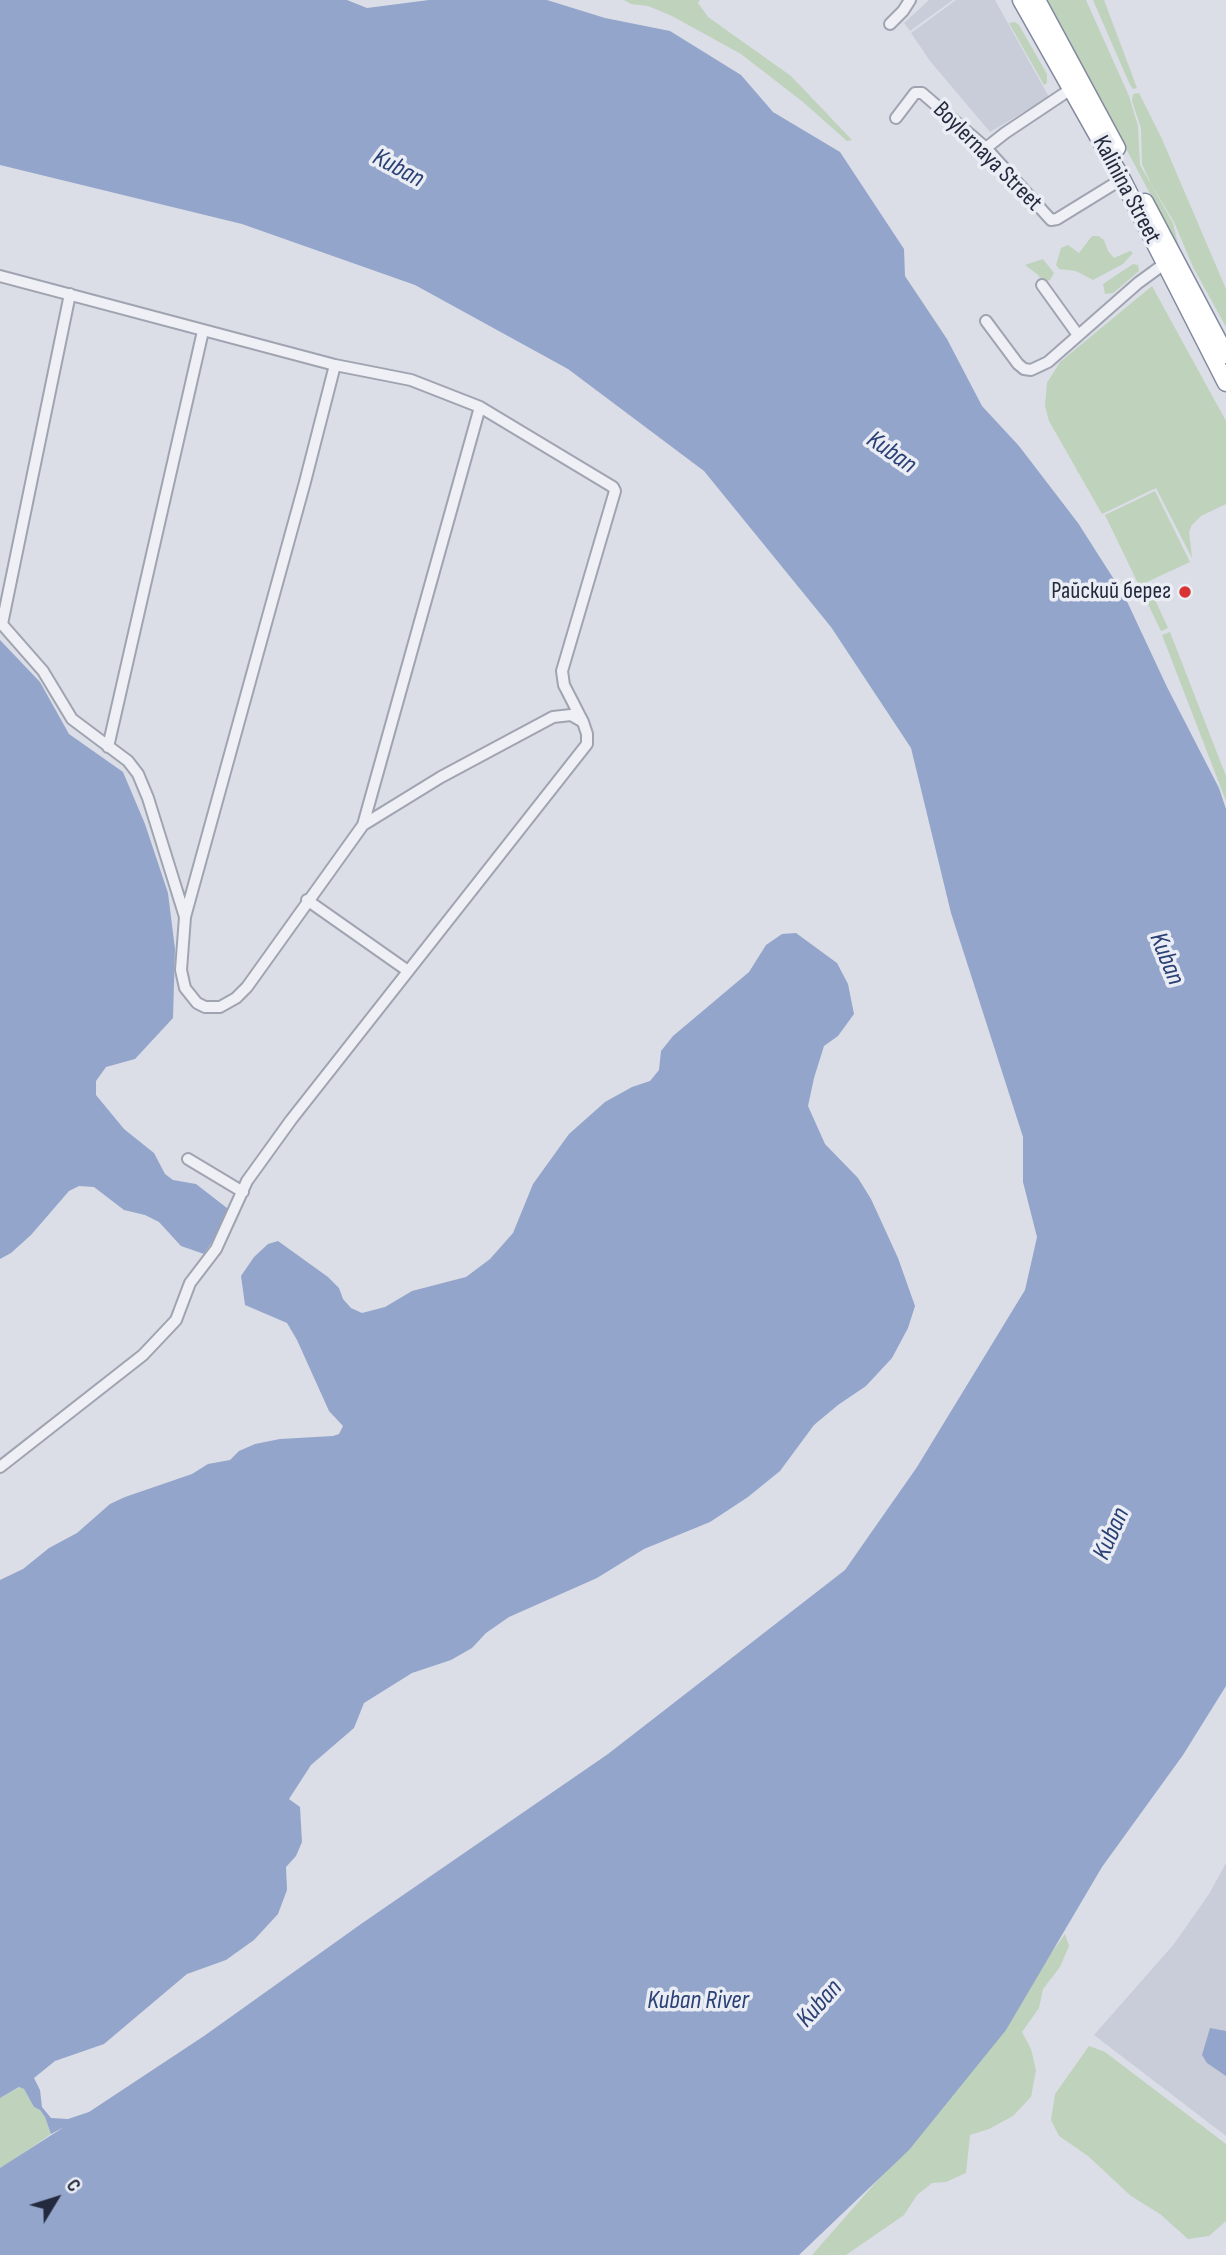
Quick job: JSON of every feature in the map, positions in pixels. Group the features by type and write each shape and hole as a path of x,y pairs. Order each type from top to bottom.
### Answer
{"highway":[{"name":"Kalinina Street","path":"1021,0 1122,179 1226,383"},
{"name":"Kalinina Street","path":"1037,0 1226,355"}],"street":[{"path":"890,24 910,0"},
{"path":"986,148 1071,89"},
{"name":"Boylernaya Street","path":"896,118 915,93 922,93 986,148 1051,220 1058,219 1122,179"},
{"path":"986,321 1024,369 1031,370 1040,367 1164,264"},
{"path":"0,276 335,365 411,380 480,407 613,487 615,491 562,671 564,685 583,722 587,744 291,1120 247,1181 216,1249 190,1283 176,1320 143,1355 0,1467"},
{"path":"1042,285 1078,335"},
{"path":"70,294 1,623 43,671 72,719 128,761 138,774 185,917"},
{"path":"108,747 203,331"},
{"path":"335,365 185,917 181,970 185,988 190,996 205,1007 220,1007 236,998 247,987 363,825 480,407"},
{"path":"363,825 441,777 553,717 570,715 583,722"},
{"path":"307,900 408,971"},
{"path":"188,1159 243,1192"}],"shaded area":[{"path":"929,0 953,0 910,31 904,23"},
{"path":"956,0 995,0 1049,97 990,132 930,61 911,33"},
{"path":"1226,1863 1226,2136 1094,2035 1174,1944 1209,1894"}],"green space":[{"path":"624,0 700,0 698,3 708,17 791,76 852,140 847,141 803,102 741,54 672,16"},
{"path":"1044,0 1086,0 1129,96 1138,126 1140,165 1173,223 1179,248 1074,51"},
{"path":"1093,0 1104,0 1137,88 1133,89 1130,85"},
{"path":"1015,22 1047,74 1047,83 1044,85 1009,23"},
{"path":"1139,93 1162,139 1226,289 1226,327 1142,164 1141,128 1132,101 1133,94"},
{"path":"1092,236 1104,240 1114,258 1130,251 1133,253 1123,264 1093,280 1076,271 1059,269 1056,265 1061,248 1068,245 1079,253"},
{"path":"1043,259 1054,273 1050,280 1044,282 1025,265"},
{"path":"1133,264 1138,265 1139,271 1113,293 1105,294 1103,284"},
{"path":"1152,286 1226,421 1226,504 1201,516 1192,525 1189,532 1192,558 1156,488 1102,514 1049,421 1045,406 1047,383 1060,362"},
{"path":"1155,491 1190,562 1147,582 1168,628 1161,631 1105,515"},
{"path":"1170,632 1226,776 1226,801 1162,635"},
{"path":"1065,1934 1069,1946 1060,1967 1043,1989 1039,2008 1022,2032 1031,2049 1036,2070 1031,2097 1013,2116 989,2129 970,2135 966,2173 946,2182 932,2183 917,2195 904,2215 846,2255 812,2255 884,2173 975,2058"},
{"path":"1089,2046 1105,2052 1226,2144 1226,2221 1209,2236 1188,2239 1160,2214 1131,2196 1088,2156 1059,2136 1051,2120 1055,2094"},
{"path":"20,2087 45,2117 51,2134 0,2169 0,2098"}],"water":[{"name":"Kuban River","path":"0,0 347,0 367,8 429,0 547,0 605,18 670,31 741,75 773,112 840,152 904,249 905,276 947,339 982,406 1019,446 1078,523 1124,595 1219,788 1226,809 1226,1686 1183,1755 1102,1867 1006,2030 909,2150 799,2255 0,2255 0,2168 64,2127 51,2134 45,2117 34,2107 24,2089 19,2087 0,2098 0,1580 23,1569 49,1548 77,1533 110,1504 125,1497 192,1474 208,1464 230,1460 239,1451 255,1444 339,1434 343,1426 329,1411 287,1323 245,1305 241,1276 254,1257 268,1244 278,1241 328,1277 339,1288 343,1299 351,1308 362,1313 385,1307 412,1291 466,1277 490,1259 513,1233 533,1184 569,1134 605,1102 632,1087 650,1081 659,1070 661,1051 673,1036 749,972 766,945 782,934 796,933 837,963 848,984 854,1014 838,1036 824,1046 808,1106 825,1144 858,1178 871,1199 898,1258 915,1306 908,1328 892,1358 866,1386 814,1425 780,1471 748,1497 710,1522 644,1549 597,1578 509,1617 486,1633 472,1648 451,1660 412,1673 364,1703 354,1728 311,1765 289,1799 300,1807 302,1842 296,1856 286,1867 287,1890 278,1914 254,1940 226,1960 187,1974 104,2044 55,2061 34,2078 40,2090 42,2107 51,2118 68,2119 89,2112 204,2036 608,1754 845,1570 917,1467 1025,1290 1037,1237 1023,1182 1023,1137 951,913 911,748 831,627 704,471 568,369 415,285 242,224 0,165"},
{"path":"0,640 40,682 69,734 123,772 145,824 168,893 175,949 173,1018 135,1059 106,1067 96,1081 96,1095 124,1129 154,1153 165,1174 173,1180 196,1184 227,1208 227,1219 204,1254 181,1246 159,1222 124,1210 94,1187 79,1186 69,1191 31,1235 0,1259"},
{"path":"1210,2028 1226,2031 1226,2076 1207,2063 1202,2055"}],"place":[{"name":"Райский берег","path":"1185,592"}],"water label":[{"name":"Kuban","path":"398,169"},
{"name":"Kuban","path":"891,453"},
{"name":"Kuban","path":"1166,959"},
{"name":"Kuban","path":"1112,1534"},
{"name":"Kuban","path":"820,2004"}]}
